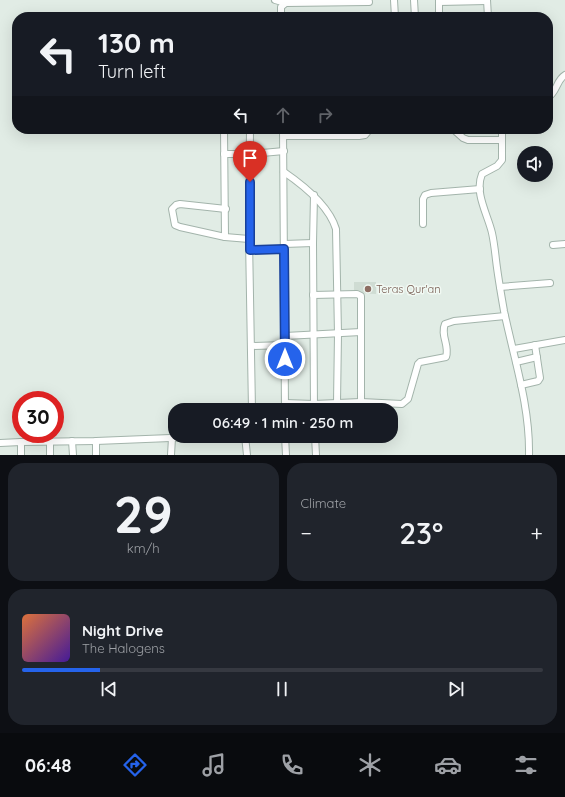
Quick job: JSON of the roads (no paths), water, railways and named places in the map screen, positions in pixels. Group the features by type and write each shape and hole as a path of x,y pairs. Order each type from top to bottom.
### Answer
{"street":[{"path":"275,0 369,1 369,12"},
{"path":"394,0 395,12"},
{"path":"414,0 415,12"},
{"path":"439,12 439,1 487,0 488,12"},
{"path":"281,12 281,7 287,1"},
{"path":"553,93 560,78 565,75"},
{"path":"224,134 226,237"},
{"path":"250,134 249,239 252,403"},
{"path":"283,134 285,403"},
{"path":"321,134 359,136 366,134"},
{"path":"459,134 468,140 502,140"},
{"path":"502,134 502,160 497,166 482,174 480,189 482,205 492,232 505,316 514,349 521,385 529,434 529,455"},
{"path":"224,154 250,154 284,151"},
{"path":"284,172 314,195 334,222 336,229 338,334 337,403 361,402 402,404 408,399 418,364 420,362 446,357 447,350 443,333 444,325 448,322 505,316"},
{"path":"423,224 422,199 425,195 431,193 480,189"},
{"path":"314,195 314,403"},
{"path":"226,209 180,204 173,206 172,209 175,224 180,227 226,237 249,239"},
{"path":"250,250 313,244"},
{"path":"553,245 565,244"},
{"path":"500,287 550,284"},
{"path":"313,295 357,294 361,296 361,402"},
{"path":"285,336 361,332"},
{"path":"514,349 565,340"},
{"path":"251,346 285,345"},
{"path":"521,385 540,380 535,345"},
{"path":"516,362 537,357"},
{"path":"64,441 168,438"},
{"path":"72,441 73,455"},
{"path":"96,441 96,455"},
{"path":"0,443 12,442"},
{"path":"21,443 21,455"},
{"path":"50,443 50,455"},
{"path":"171,455 172,443"},
{"path":"246,443 247,455"},
{"path":"285,443 286,455"},
{"path":"315,443 316,455"}],"place":[{"name":"Teras Qur'an","path":"368,289"}]}
